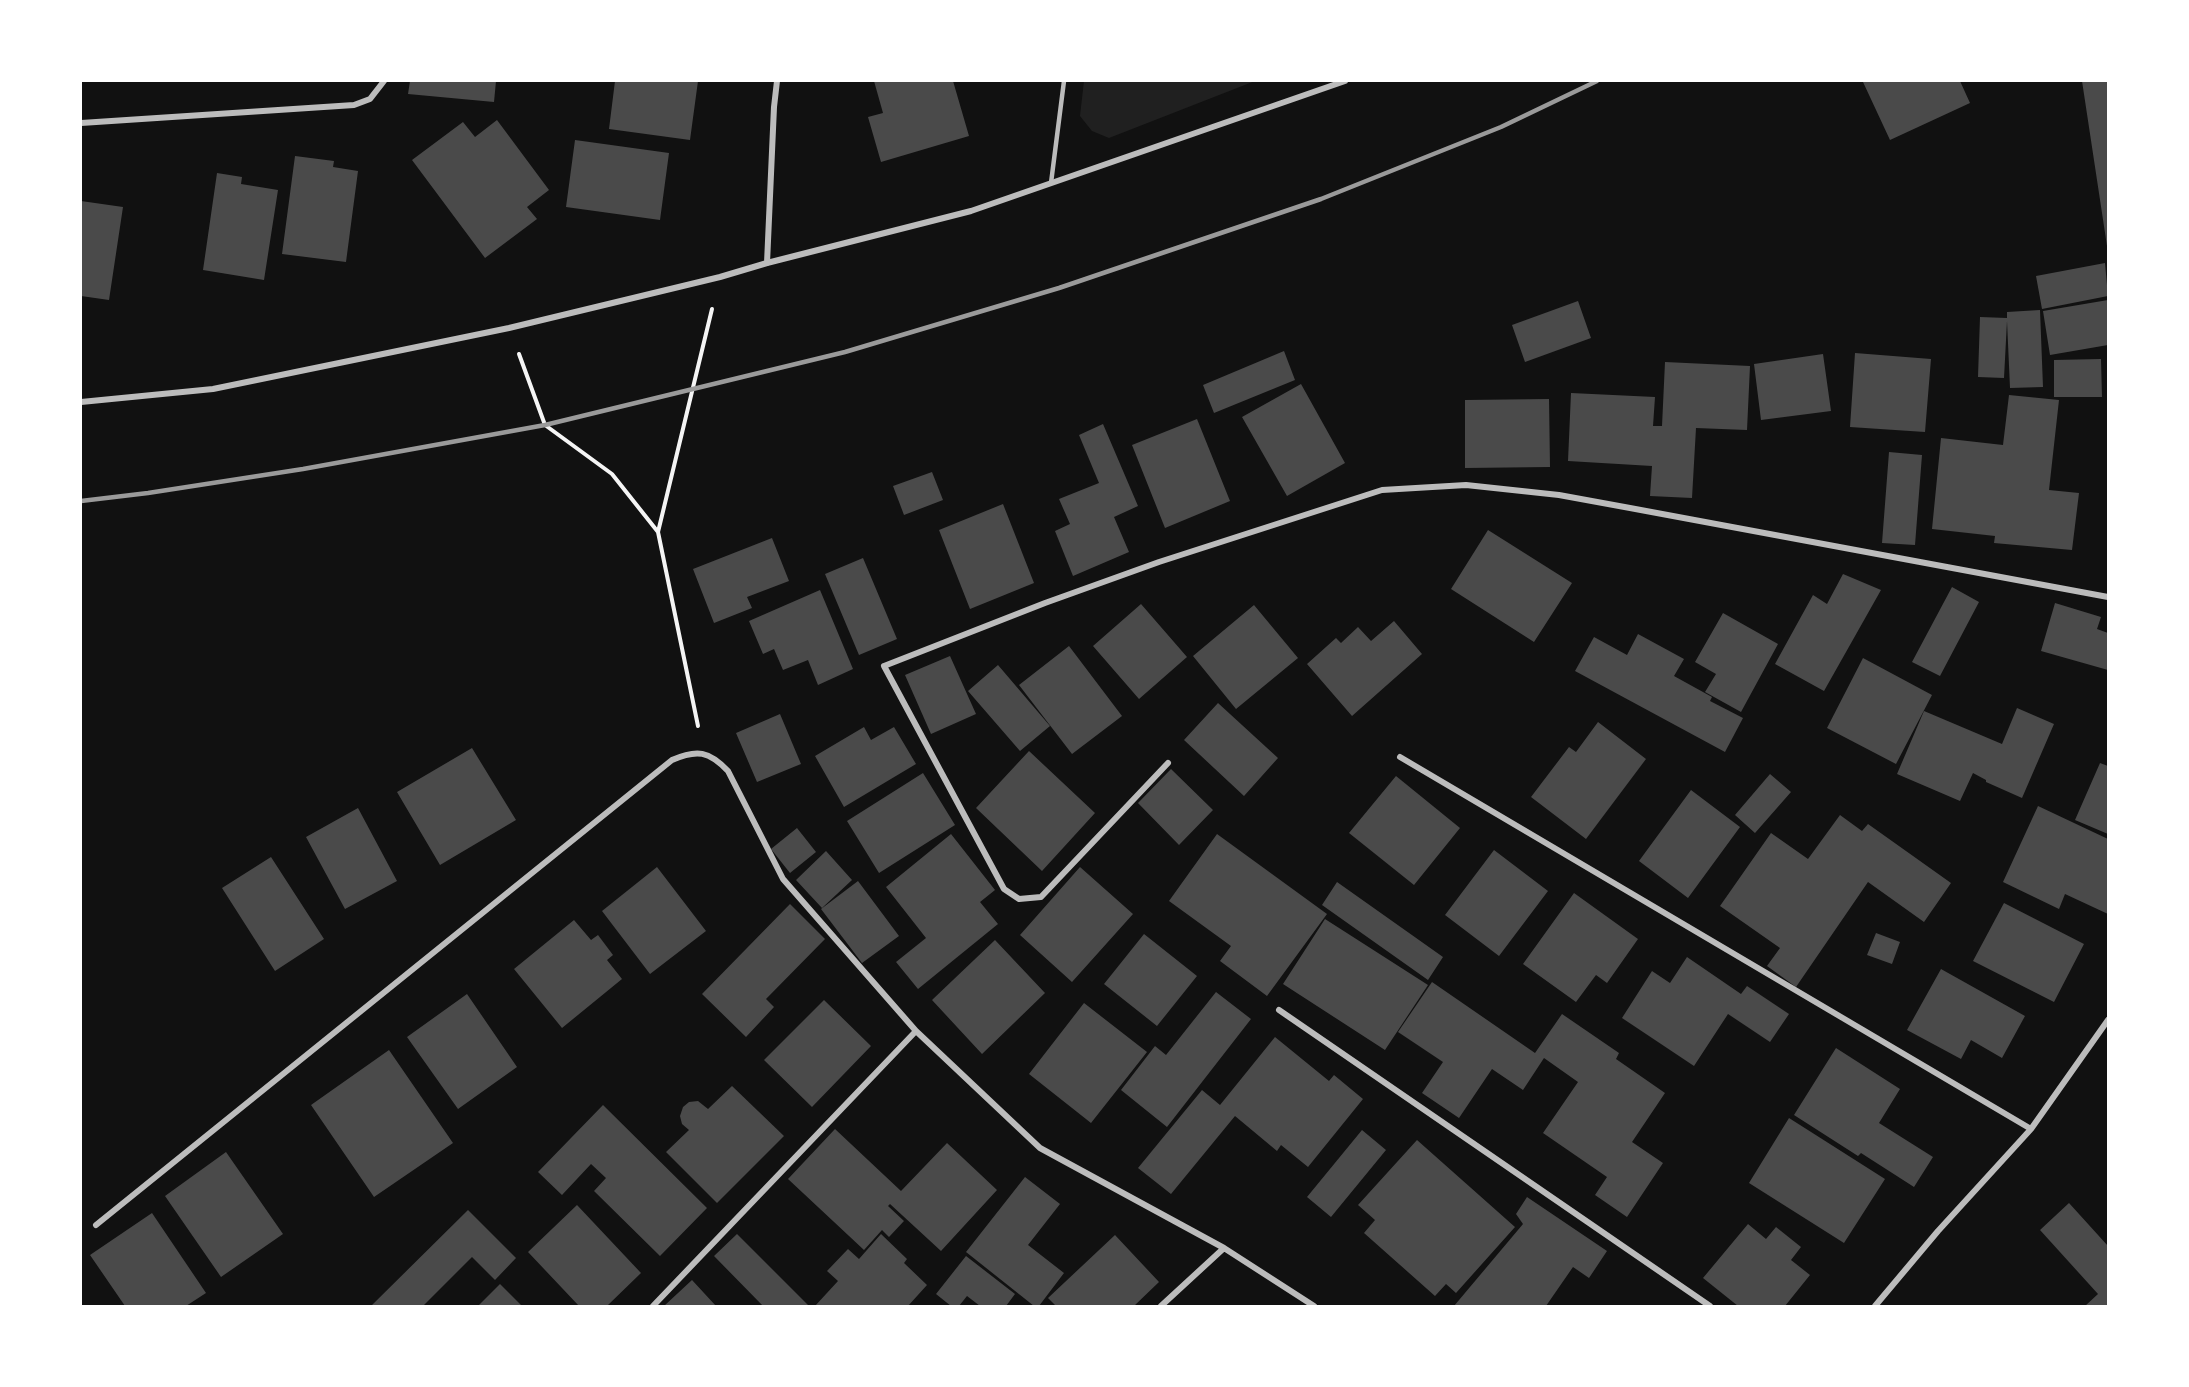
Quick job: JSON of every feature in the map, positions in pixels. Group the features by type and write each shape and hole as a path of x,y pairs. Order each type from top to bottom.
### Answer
{"street":[{"path":"81,123 354,105 370,99 384,81"},
{"path":"767,262 777,81"},
{"path":"81,402 213,389 509,328 720,277 767,262 971,211 1345,81"},
{"path":"1168,763 1041,897 1019,899 1004,889 884,666 1045,603 1159,562 1383,490 1466,485 1559,495 2108,597"},
{"path":"96,1225 672,760 687,753 704,753 717,760 728,771 783,879 916,1031 1040,1148 1224,1248 1314,1306"},
{"path":"1400,757 2031,1129"},
{"path":"1279,1010 1710,1306"},
{"path":"1875,1306 1938,1231 2031,1129 2108,1020"},
{"path":"652,1306 916,1031"},
{"path":"1161,1306 1224,1248"}],"lane":[{"path":"1051,183 1064,81"}],"path":[{"path":"704,753 658,532 720,277"},
{"path":"509,328 545,425 612,474 658,532"}],"shaded area":[{"path":"1084,81 1255,81 1109,138 1092,131 1080,116"}],"building":[{"path":"410,81 496,81 494,102 408,94"},
{"path":"615,81 698,81 690,140 609,129"},
{"path":"874,81 953,81 969,136 881,162 868,117 883,113"},
{"path":"1960,81 1970,103 1890,140 1863,82"},
{"path":"2082,81 2108,81 2108,246 2107,246"},
{"path":"497,120 549,190 527,207 537,219 485,258 412,160 463,122 475,137"},
{"path":"575,140 669,153 660,220 566,207"},
{"path":"295,156 334,161 333,167 358,171 346,262 282,254"},
{"path":"217,173 242,177 241,184 278,190 264,280 203,270"},
{"path":"81,201 123,207 109,300 81,296"},
{"path":"2105,263 2108,296 2042,309 2036,276"},
{"path":"2108,300 2108,345 2050,355 2043,311"},
{"path":"1578,301 1591,338 1525,362 1512,325"},
{"path":"2040,310 2043,387 2010,388 2007,321 2004,378 1978,377 1980,317 2007,318 2007,312"},
{"path":"1284,351 1295,380 1214,413 1203,385"},
{"path":"1855,353 1931,359 1925,432 1850,427"},
{"path":"1823,354 1831,411 1761,420 1754,364"},
{"path":"2101,359 2102,397 2054,397 2054,360"},
{"path":"1665,362 1750,366 1747,430 1696,428 1692,498 1650,496 1652,466 1568,461 1571,393 1655,397 1653,426 1662,426"},
{"path":"1301,384 1345,463 1287,496 1242,417"},
{"path":"2009,395 2059,400 2049,490 2079,493 2072,550 1994,543 1995,536 1932,529 1941,438 2003,445"},
{"path":"1549,399 1550,467 1465,468 1465,400"},
{"path":"1197,419 1230,501 1165,528 1132,445"},
{"path":"1103,424 1138,506 1114,517 1129,552 1073,576 1055,531 1070,524 1059,499 1099,483 1079,435"},
{"path":"1889,452 1922,455 1915,545 1882,543"},
{"path":"932,472 943,500 904,515 893,486"},
{"path":"1003,504 1034,583 970,609 939,530"},
{"path":"1488,530 1572,583 1534,642 1451,589"},
{"path":"772,538 789,581 747,597 752,608 714,623 693,569"},
{"path":"863,558 897,639 859,655 825,574"},
{"path":"1843,574 1881,590 1824,691 1775,664 1813,595 1827,604"},
{"path":"1952,587 1979,602 1940,676 1912,662"},
{"path":"820,590 853,669 818,685 808,660 783,670 774,649 763,654 749,621"},
{"path":"2055,603 2101,617 2097,629 2108,633 2108,670 2041,651"},
{"path":"1141,604 1187,657 1139,699 1093,646"},
{"path":"1254,605 1298,658 1236,709 1193,656"},
{"path":"1723,613 1778,644 1741,712 1705,692 1716,674 1695,662"},
{"path":"1394,621 1422,654 1352,716 1307,664 1336,638 1341,643 1358,627 1371,641"},
{"path":"1638,634 1684,659 1674,676 1712,697 1710,701 1743,718 1725,752 1575,671 1594,637 1627,655"},
{"path":"1069,646 1122,716 1072,754 1019,685"},
{"path":"950,656 976,714 931,734 905,675"},
{"path":"1863,658 1932,695 1896,764 1827,728"},
{"path":"998,665 1050,726 1020,751 968,691"},
{"path":"1218,703 1278,758 1244,796 1184,740"},
{"path":"2017,708 2054,724 2022,798 1986,782 1973,773 1960,801 1897,774 1924,711 2002,744"},
{"path":"780,714 801,764 757,782 736,733"},
{"path":"1598,722 1646,759 1586,839 1531,797 1569,747 1576,752"},
{"path":"864,727 871,740 894,727 916,764 844,807 815,756"},
{"path":"472,748 516,820 440,865 397,792"},
{"path":"1029,751 1095,813 1042,871 976,808"},
{"path":"2100,763 2108,766 2108,834 2075,820"},
{"path":"1171,769 1213,810 1179,845 1138,803"},
{"path":"923,773 955,825 879,873 847,821"},
{"path":"1770,774 1791,792 1755,833 1735,815"},
{"path":"1396,776 1460,828 1414,885 1349,833"},
{"path":"1691,790 1740,827 1688,898 1639,861"},
{"path":"2038,806 2108,839 2108,914 2065,894 2059,909 2003,882"},
{"path":"358,808 397,881 345,909 306,837"},
{"path":"1840,815 1862,831 1868,824 1951,883 1924,922 1868,882 1796,987 1767,966 1780,948 1720,906 1771,833 1808,859"},
{"path":"797,828 816,852 790,873 771,849"},
{"path":"951,834 995,890 980,902 998,924 918,989 896,962 926,938 886,887"},
{"path":"1217,834 1327,914 1267,996 1220,961 1231,946 1169,901"},
{"path":"1494,850 1548,891 1499,956 1445,915"},
{"path":"826,851 852,880 822,908 796,880"},
{"path":"271,857 324,939 275,971 222,888"},
{"path":"657,867 706,931 650,974 602,911"},
{"path":"1080,867 1133,914 1072,982 1020,935"},
{"path":"858,881 899,936 862,963 821,909"},
{"path":"1337,882 1443,957 1428,980 1322,905"},
{"path":"1574,893 1638,939 1607,983 1596,975 1576,1002 1523,964"},
{"path":"2004,903 2084,944 2054,1002 1973,961"},
{"path":"790,904 825,939 766,999 774,1007 746,1037 702,994"},
{"path":"1325,919 1428,985 1385,1050 1283,984"},
{"path":"574,920 591,940 598,935 613,955 607,960 622,979 562,1028 514,969"},
{"path":"1876,933 1900,942 1892,964 1867,955"},
{"path":"1144,934 1197,976 1157,1026 1104,984"},
{"path":"995,940 1045,993 982,1054 932,1000"},
{"path":"1687,957 1741,994 1747,986 1789,1014 1770,1042 1728,1014 1694,1066 1622,1018 1652,971 1670,983"},
{"path":"1941,969 2025,1016 2002,1058 1971,1040 1961,1059 1907,1030"},
{"path":"1432,982 1535,1053 1562,1014 1619,1053 1616,1059 1665,1093 1632,1142 1663,1163 1627,1217 1595,1195 1607,1177 1543,1133 1578,1082 1544,1058 1523,1090 1492,1069 1459,1118 1422,1093 1443,1062 1398,1032"},
{"path":"1216,992 1251,1019 1167,1127 1121,1090 1155,1046 1166,1055"},
{"path":"467,994 517,1067 458,1109 407,1037"},
{"path":"824,1000 871,1046 812,1107 764,1060"},
{"path":"1084,1003 1147,1052 1091,1123 1029,1074"},
{"path":"1275,1037 1329,1081 1334,1075 1363,1099 1308,1167 1281,1145 1277,1151 1235,1116 1171,1194 1138,1168 1202,1090 1220,1105"},
{"path":"1836,1048 1900,1089 1879,1123 1933,1157 1914,1187 1861,1153 1858,1156 1794,1115"},
{"path":"389,1050 453,1143 374,1197 311,1105"},
{"path":"732,1086 784,1136 717,1203 666,1152 689,1130 682,1124 680,1116 683,1107 689,1102 698,1101 708,1109"},
{"path":"603,1105 707,1208 660,1256 594,1191 606,1178 591,1164 562,1195 538,1172"},
{"path":"1789,1118 1885,1179 1844,1243 1749,1183"},
{"path":"835,1129 901,1191 947,1143 997,1190 941,1251 890,1204 888,1206 904,1221 889,1237 882,1230 864,1250 788,1179"},
{"path":"1362,1130 1386,1150 1331,1217 1307,1197"},
{"path":"1417,1140 1515,1227 1456,1293 1446,1284 1435,1296 1364,1233 1375,1220 1358,1205"},
{"path":"226,1152 283,1234 221,1277 165,1196"},
{"path":"1025,1177 1060,1204 1028,1245 1064,1273 1039,1306 1034,1306 966,1252"},
{"path":"1527,1197 1607,1251 1589,1278 1573,1267 1546,1306 1454,1306 1523,1224 1516,1214"},
{"path":"2069,1203 2108,1246 2108,1306 2085,1306 2098,1294 2040,1230"},
{"path":"577,1205 641,1273 607,1306 579,1306 528,1252"},
{"path":"468,1210 516,1258 495,1280 472,1257 423,1306 371,1306"},
{"path":"152,1213 206,1293 186,1306 125,1306 90,1255"},
{"path":"1748,1224 1766,1239 1776,1227 1801,1247 1791,1260 1810,1275 1785,1306 1738,1306 1703,1278"},
{"path":"737,1234 809,1306 763,1306 714,1256"},
{"path":"881,1234 907,1259 904,1263 927,1285 908,1306 815,1306 838,1281 827,1271 848,1249 859,1259"},
{"path":"1115,1235 1159,1282 1134,1306 1056,1306 1048,1298"},
{"path":"966,1256 1015,1294 1006,1306 980,1306 967,1296 959,1306 951,1306 936,1294"},
{"path":"692,1280 716,1306 664,1306"},
{"path":"500,1284 522,1306 478,1306"}],"railway":[{"path":"81,501 303,469 545,425 845,352 1059,288 1321,199 1501,127 1597,81"}]}
